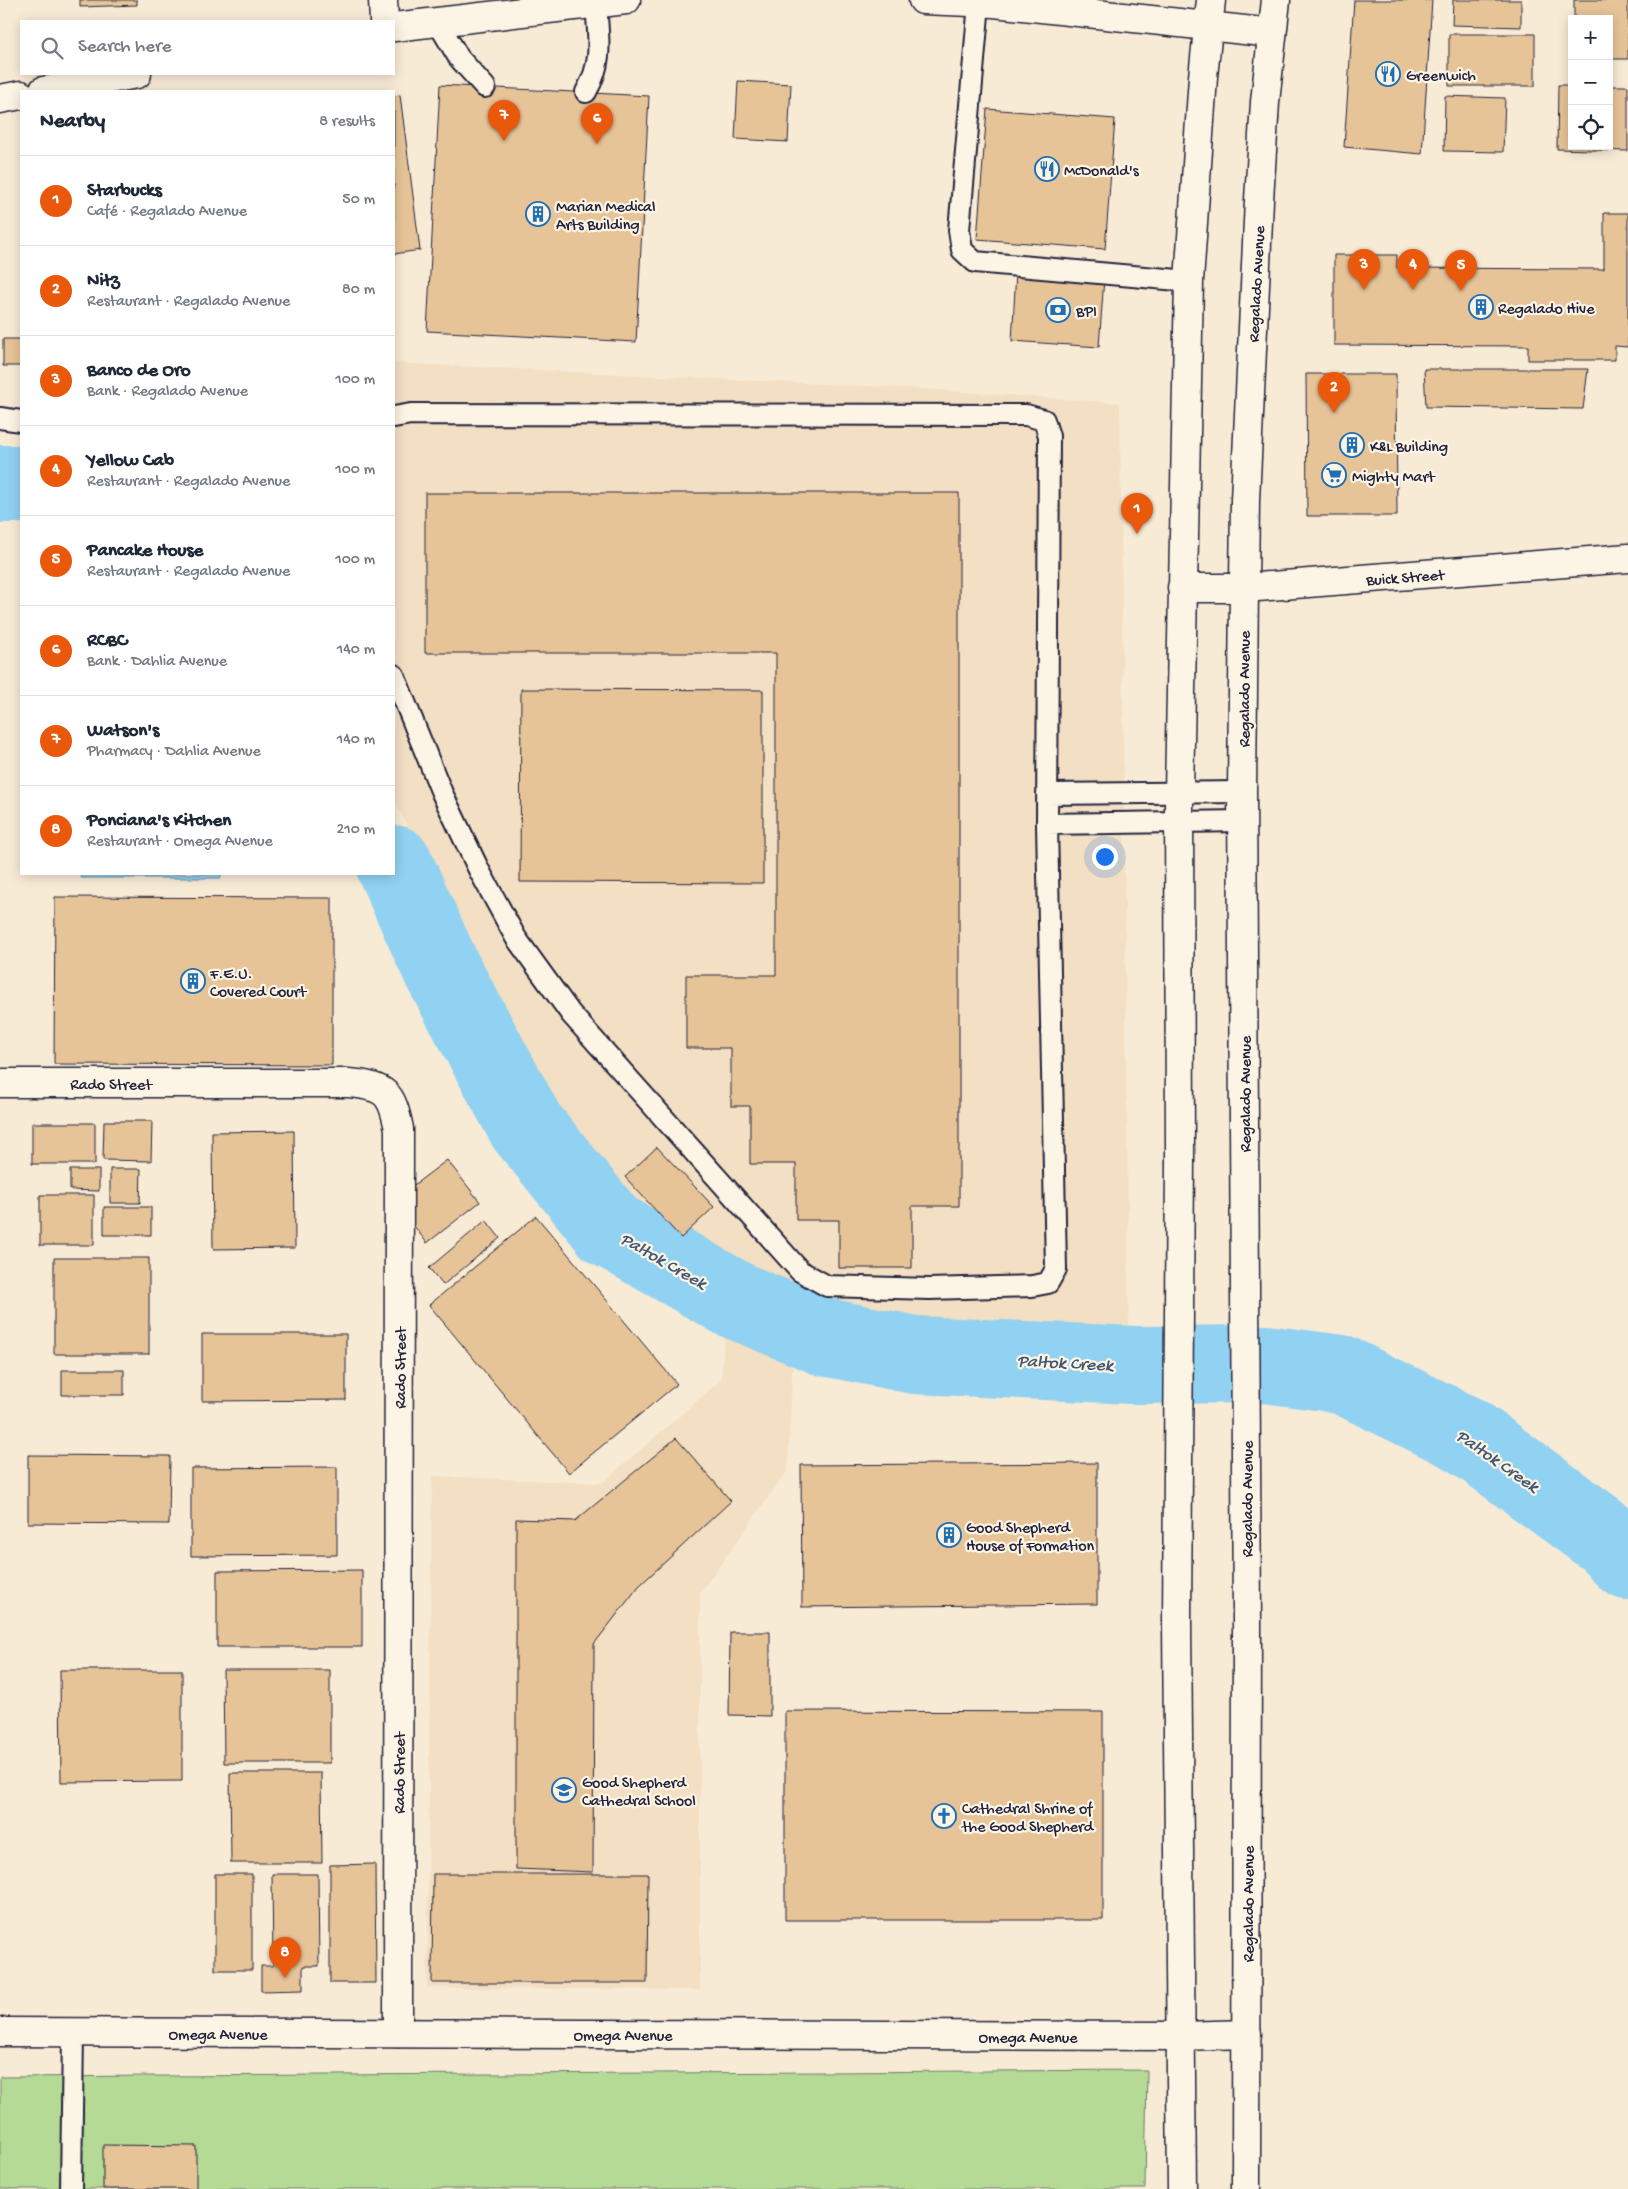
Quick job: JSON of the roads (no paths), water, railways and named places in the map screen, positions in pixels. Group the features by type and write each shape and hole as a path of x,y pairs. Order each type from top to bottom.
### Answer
{"main road":[{"path":"383,0 384,20"},
{"path":"395,27 626,0"},
{"path":"924,0 1209,13 1272,33"},
{"name":"Regalado Avenue","path":"1246,2189 1246,1405 1242,792 1245,500 1259,200 1276,0"},
{"path":"1182,2189 1179,1965 1179,793 1189,280 1209,13"},
{"path":"49,90 131,75"},
{"path":"0,99 20,95"},
{"name":"Buick Street","path":"1182,588 1244,588 1628,558"},
{"name":"Rado Street","path":"0,1083 366,1084 385,1092 394,1106 399,1129 398,2034"},
{"name":"Omega Avenue","path":"0,2032 1181,2036 1246,2034"}],"lane":[{"path":"989,2 958,230 962,250 975,262 1189,280"},
{"path":"586,92 595,76 599,58 596,3"},
{"path":"438,23 459,58 485,87"},
{"path":"395,417 411,414 1026,415 1044,420 1049,436 1047,824 1056,1269 1048,1283 1032,1286 929,1289 828,1286 800,1270 571,1014 516,938 480,872 442,793 395,677"},
{"path":"0,418 20,421"},
{"path":"1047,794 1242,792"},
{"path":"1047,824 1243,821"},
{"path":"71,2189 73,2032"}],"water":[{"path":"81,875 221,875 221,878 81,878"}],"waterway":[{"name":"Paltok Creek","path":"0,484 20,484"},
{"name":"Paltok Creek","path":"395,866 442,970 526,1126 610,1229 735,1300 825,1337 915,1355 1134,1365 1265,1364 1341,1374 1466,1435 1609,1540 1628,1561"}],"place":[{"name":"Greenwich","path":"1388,74"},
{"name":"Watson's","path":"504,141"},
{"name":"RCBC","path":"597,144"},
{"name":"McDonald's","path":"1047,169"},
{"name":"Marian Medical Arts Building","path":"538,214"},
{"name":"Banco de Oro","path":"1364,290"},
{"name":"Yellow Cab","path":"1413,290"},
{"name":"Pancake House","path":"1461,291"},
{"name":"Regalado Hive","path":"1481,307"},
{"name":"BPI","path":"1058,310"},
{"name":"Nitz","path":"1334,413"},
{"name":"K&L Building","path":"1352,445"},
{"name":"Mighty Mart","path":"1334,475"},
{"name":"Starbucks","path":"1137,534"},
{"name":"F.E.U. Covered Court","path":"193,981"},
{"name":"Good Shepherd House of Formation","path":"949,1535"},
{"name":"Good Shepherd Cathedral School","path":"564,1790"},
{"name":"Cathedral Shrine of the Good Shepherd","path":"944,1816"},
{"name":"Ponciana's Kitchen","path":"285,1978"}]}
